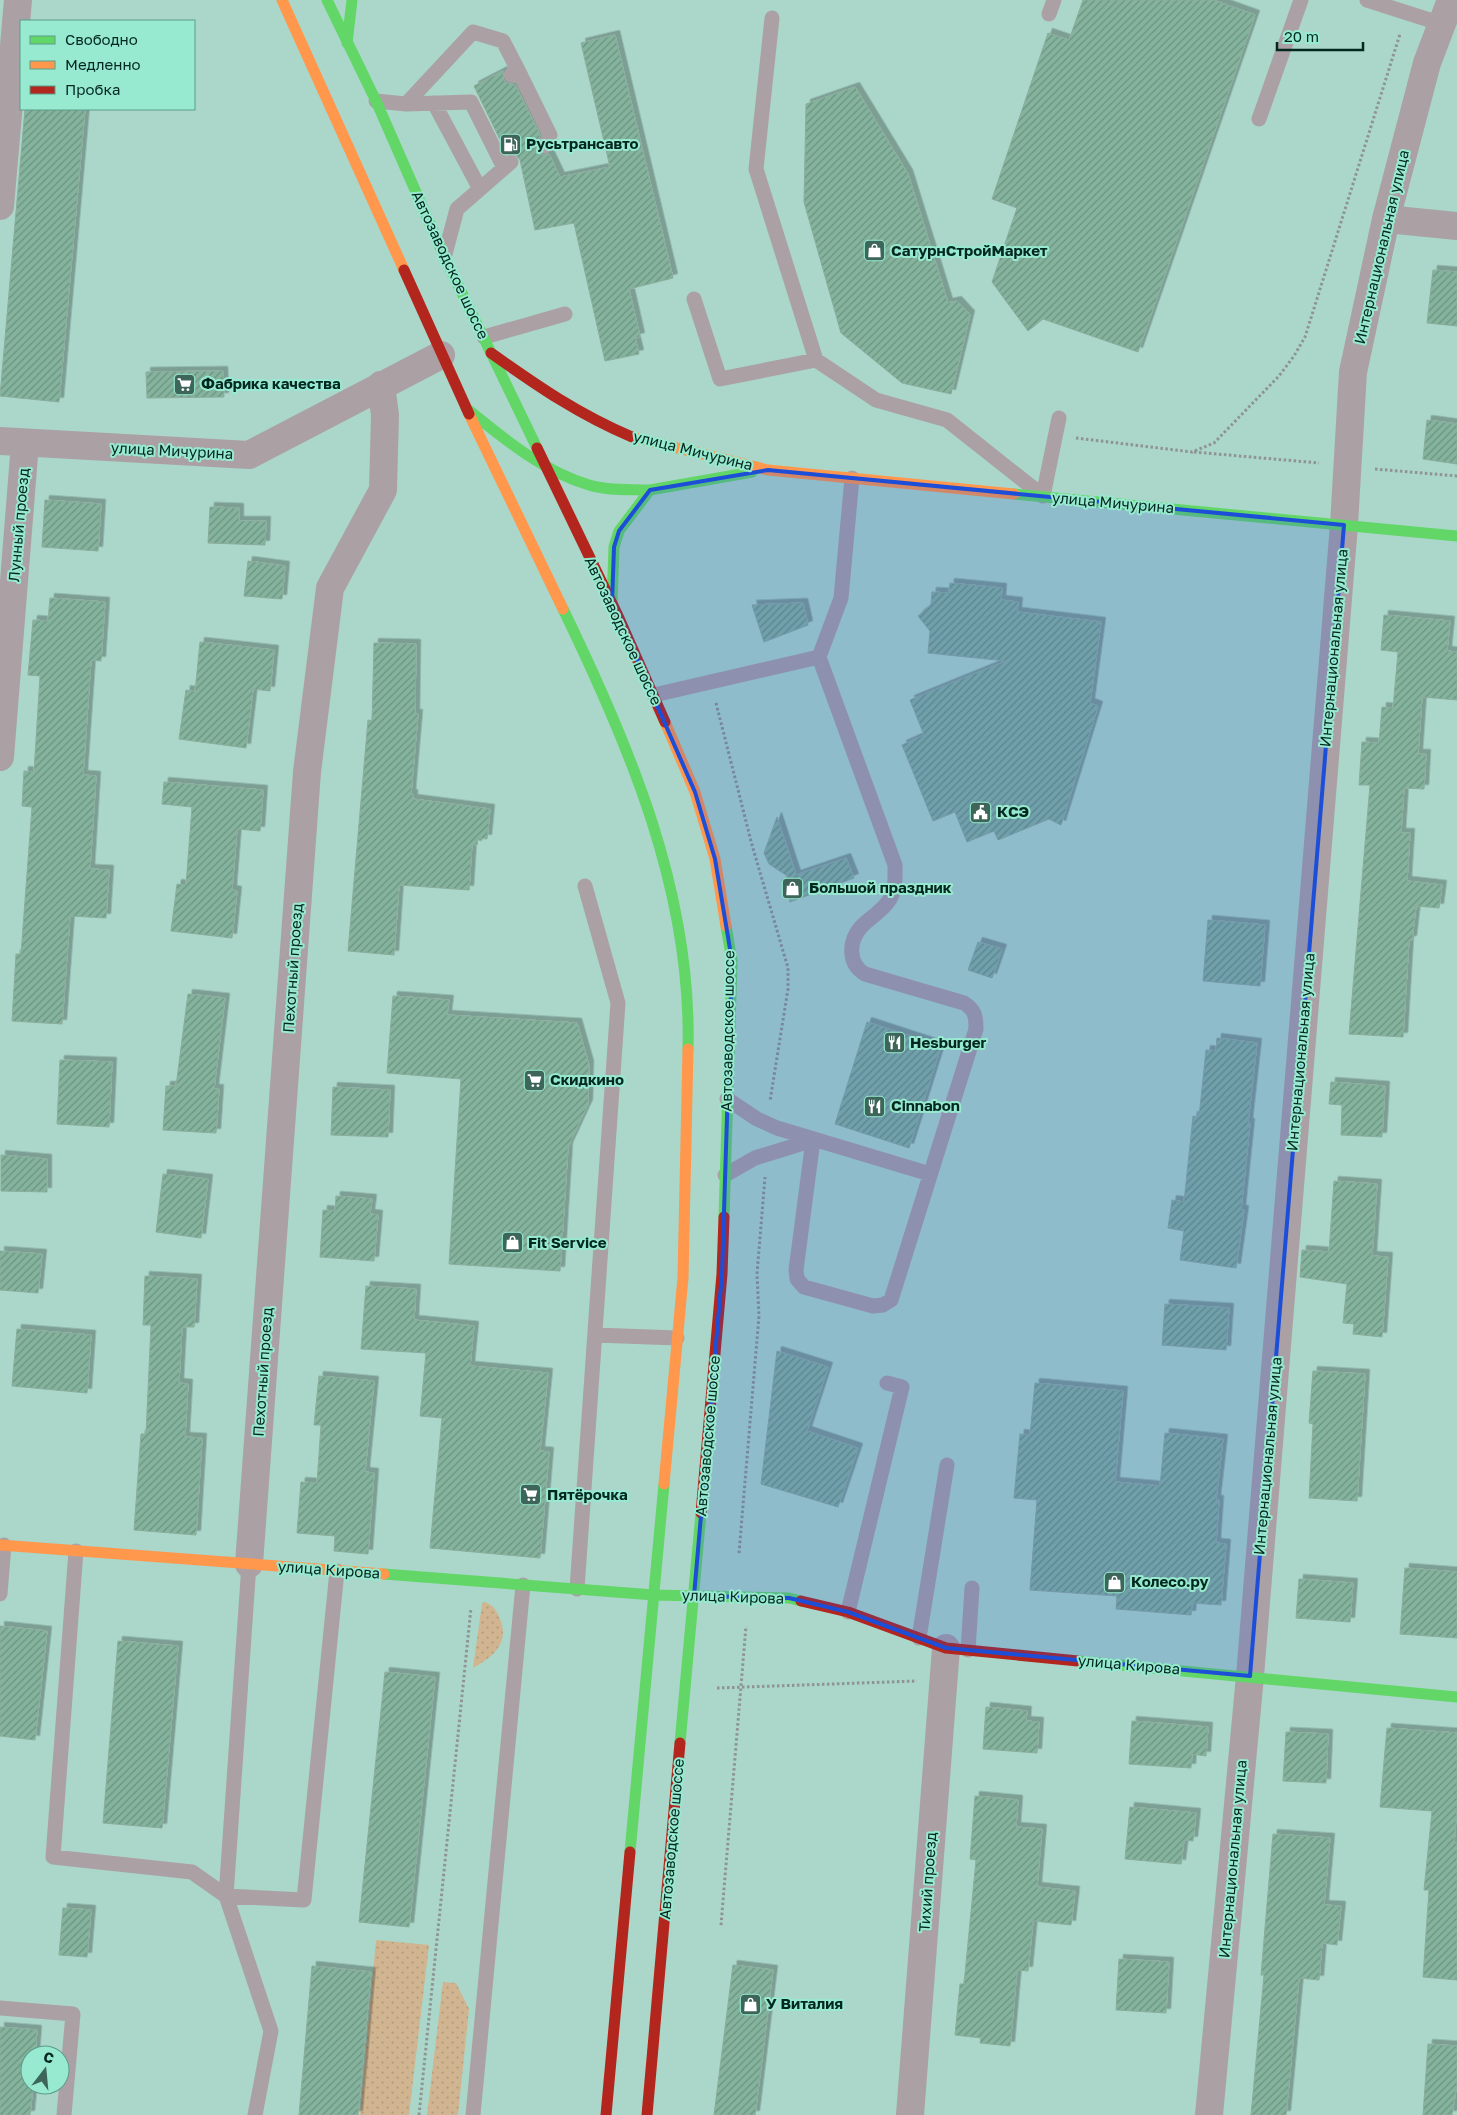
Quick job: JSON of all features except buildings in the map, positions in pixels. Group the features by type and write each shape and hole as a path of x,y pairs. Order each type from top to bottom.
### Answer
{"main road":[{"path":"282,0 372,196 441,355 590,664 658,838 670,880 682,942 689,1007 683,1278 606,2115"},
{"name":"Автозаводское шоссе","path":"327,0 376,101 444,256 612,604 654,695 695,792 715,859 732,960 722,1274 647,2115"},
{"path":"347,43 352,0"},
{"name":"улица Мичурина","path":"491,353 544,391 594,421 641,440 768,470 1457,536"},
{"name":"улица Мичурина","path":"466,408 544,466 589,485 650,490 688,481 768,470"},
{"path":"612,604 614,547 619,531 650,490"},
{"name":"улица Кирова","path":"2,1545 577,1590 654,1595 789,1598 848,1612 919,1638 957,1649 1457,1696"}],"street":[{"path":"0,206 18,0"},
{"name":"Интернациональная улица","path":"1209,2115 1250,1676 1344,525 1353,372 1386,219 1427,63 1446,12"},
{"path":"1386,219 1457,226"},
{"name":"улица Мичурина","path":"13,442 249,455 441,355"},
{"name":"Пехотный проезд","path":"249,1564 307,772 330,588 384,490 385,415 381,385"},
{"name":"Лунный проезд","path":"0,758 13,442"},
{"name":"Тихий проезд","path":"910,2115 943,1680 957,1649"}],"lane":[{"path":"1049,14 1054,0"},
{"path":"1259,119 1301,0"},
{"path":"1367,0 1407,11 1446,12"},
{"path":"772,18 756,169 816,360 876,400 947,420 1043,496 1059,418"},
{"path":"406,104 473,32 503,41 522,89 538,122 550,135 545,146"},
{"path":"376,101 406,104 434,103 480,109 508,165 457,209 444,256"},
{"path":"434,103 480,189"},
{"path":"694,299 720,378 816,360"},
{"path":"484,337 565,314"},
{"path":"813,1140 796,1270 797,1278 804,1286 873,1306 883,1305 891,1300 976,1029 976,1018 972,1009 964,1004 865,974 856,969 852,962 850,952 860,928 890,899 895,884 895,864 819,657 841,598 852,478"},
{"path":"654,695 819,657"},
{"path":"577,1590 618,1003 585,886"},
{"path":"727,1099 767,1123 813,1140 930,1174"},
{"path":"725,1175 767,1153 813,1140"},
{"path":"595,1335 677,1338"},
{"path":"848,1612 902,1388 887,1383"},
{"path":"919,1638 947,1465"},
{"path":"0,1594 2,1545"},
{"path":"76,1551 53,1857 192,1872 226,1896 304,1900 337,1571"},
{"path":"249,1564 226,1896 271,2031 255,2115"},
{"path":"473,2115 523,1586"},
{"path":"957,1649 972,1588"},
{"path":"0,2008 73,2014 64,2115"}],"path":[{"path":"1192,452 1214,443 1279,376 1305,337 1407,11"},
{"path":"1055,436 1192,452 1457,476"},
{"path":"711,682 748,830 788,968 788,989 767,1123"},
{"path":"739,1553 758,1316 757,1274 767,1153"},
{"path":"419,2115 474,1582"},
{"path":"721,1925 747,1618"},
{"path":"717,1688 943,1680"}],"highlighted area":[{"path":"768,470 1344,525 1250,1676 946,1648 848,1612 789,1598 694,1596 722,1274 732,961 715,859 695,792 612,603 614,547 619,531 650,490"}],"shaded area":[{"path":"484,1602 492,1606 498,1613 503,1628 503,1635 498,1648 493,1654 473,1668 482,1604"},
{"path":"376,1940 429,1945 409,2115 360,2115"},
{"path":"443,1982 456,1983 469,2009 458,2115 427,2115"}],"traffic: fast":[{"path":"327,0 376,101 444,256 537,448"},
{"path":"347,43 352,0"},
{"path":"466,408 524,452 572,479 604,488 650,490"},
{"path":"612,603 614,547 619,531 650,490 752,472"},
{"path":"1014,494 1457,536"},
{"path":"563,609 588,661 633,768 652,822 668,878 680,934 687,991 688,1049"},
{"path":"724,1217 732,961 726,926"},
{"path":"630,1852 664,1484"},
{"path":"680,1743 701,1513"},
{"path":"384,1574 654,1595 789,1598 801,1601"},
{"path":"1078,1661 1457,1697"}],"traffic: slow":[{"path":"282,0 404,270"},
{"path":"469,414 563,609"},
{"path":"632,437 768,470 1014,494"},
{"path":"665,722 695,792 715,859 726,926"},
{"path":"664,1484 683,1278 688,1049"},
{"path":"0,1545 384,1574"}],"traffic: jam":[{"path":"404,270 469,414"},
{"path":"491,353 559,399 594,419 632,437"},
{"path":"537,448 618,616 665,722"},
{"path":"701,1513 722,1274 724,1217"},
{"path":"801,1601 848,1612 946,1648 1078,1661"},
{"path":"647,2115 680,1743"},
{"path":"606,2115 630,1852"}],"place":[{"name":"Русьтрансавто","path":"510,144"},
{"name":"СатурнСтройМаркет","path":"875,251"},
{"name":"Фабрика качества","path":"185,384"},
{"name":"КСЭ","path":"981,812"},
{"name":"Большой праздник","path":"793,888"},
{"name":"Hesburger","path":"894,1043"},
{"name":"Скидкино","path":"534,1080"},
{"name":"Cinnabon","path":"875,1106"},
{"name":"Fit Service","path":"512,1243"},
{"name":"Пятёрочка","path":"531,1495"},
{"name":"Колесо.ру","path":"1115,1582"},
{"name":"У Виталия","path":"750,2004"}]}
